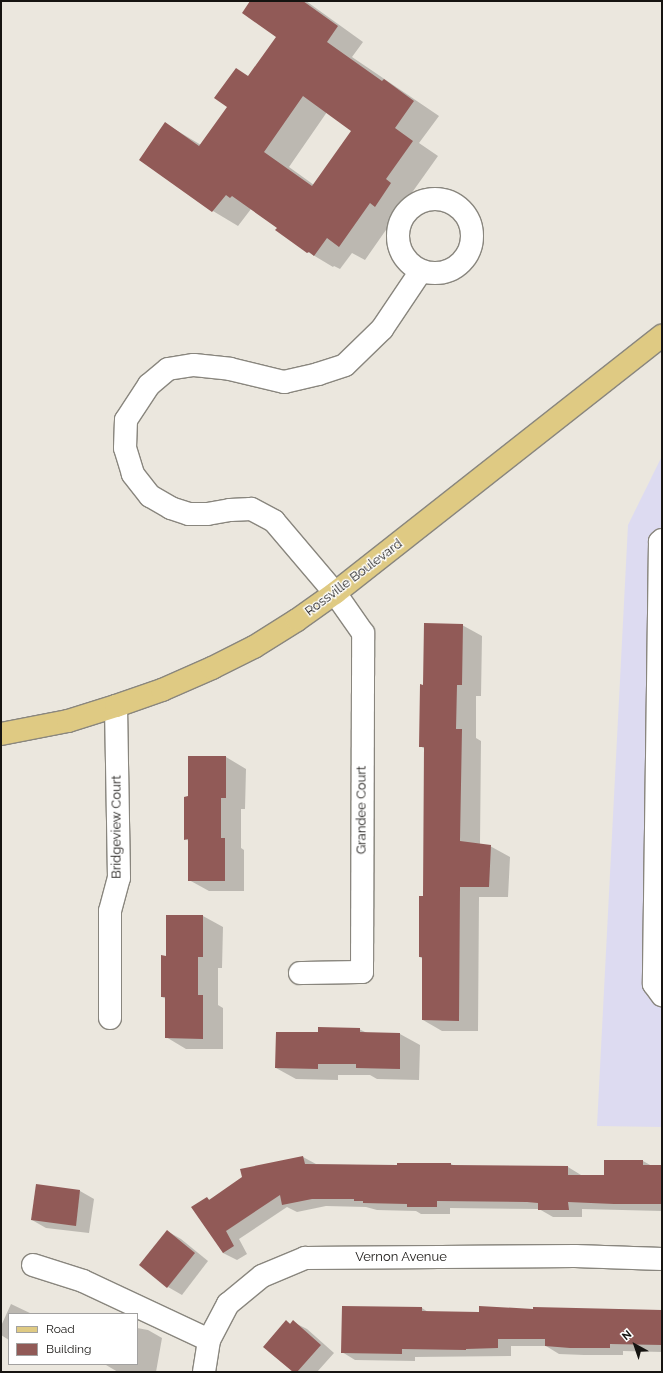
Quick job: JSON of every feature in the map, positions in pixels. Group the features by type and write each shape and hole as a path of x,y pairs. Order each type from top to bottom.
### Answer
{"main road":[{"name":"Rossville Boulevard","path":"1,734 68,721 116,706 162,690 212,668 254,647 297,620 335,593 662,336"}],"street":[{"path":"335,593 274,521 251,509 230,510 207,514 189,514 171,508 150,496 132,474 126,448 126,420 149,385 168,369 194,365 230,369 284,382 318,374 345,365 382,329 421,271"},
{"path":"662,540 660,542 654,984 662,994"},
{"name":"Grandee Court","path":"300,973 362,972 363,633 335,593"},
{"name":"Bridgeview Court","path":"110,1018 110,911 119,878 116,706"},
{"name":"Vernon Avenue","path":"204,1372 209,1340 228,1304 262,1276 305,1258 575,1256 662,1259"},
{"path":"33,1265 83,1281 209,1340"}],"shaded area":[{"path":"662,456 662,1127 597,1126 628,525"}],"building":[{"path":"250,1 303,1 338,26 327,42 382,81 384,79 414,101 395,128 413,141 386,179 391,183 375,207 370,203 339,247 327,238 314,256 309,252 307,253 275,230 277,228 232,196 230,198 226,195 212,212 139,160 165,122 199,146 227,107 214,98 236,68 248,76 276,37 242,13","holes":["303,96 351,131 312,186 264,152"]},
{"path":"424,623 463,624 462,685 457,685 456,729 462,729 460,841 491,845 489,887 460,887 459,1021 422,1020 422,957 419,957 419,896 423,896 424,747 419,747 420,684 423,685"},
{"path":"188,756 226,756 226,798 221,798 221,838 225,838 225,881 188,881 188,839 184,840 184,797 188,796"},
{"path":"166,915 203,915 203,957 198,957 198,995 203,995 203,1039 165,1038 165,997 161,997 161,955 166,956"},
{"path":"318,1027 360,1028 360,1032 400,1033 400,1069 356,1068 356,1064 318,1064 318,1069 275,1068 276,1032 318,1032"},
{"path":"303,1156 305,1164 397,1165 397,1163 451,1163 451,1165 568,1166 568,1175 604,1175 604,1160 643,1160 643,1165 662,1165 662,1204 568,1202 569,1210 538,1210 538,1203 527,1202 437,1201 437,1207 407,1207 407,1204 363,1203 363,1201 354,1201 354,1199 312,1199 282,1205 280,1195 226,1231 234,1246 223,1253 191,1207 207,1197 209,1200 242,1177 240,1169"},
{"path":"36,1184 80,1190 76,1226 31,1220"},
{"path":"167,1230 195,1253 167,1288 139,1265"},
{"path":"342,1306 422,1307 422,1311 479,1312 479,1306 533,1309 533,1307 662,1310 662,1345 610,1344 610,1348 570,1348 545,1346 545,1339 498,1339 498,1348 466,1350 402,1349 402,1354 341,1353"},
{"path":"286,1320 290,1324 293,1320 321,1345 297,1372 293,1372 263,1347"}]}
